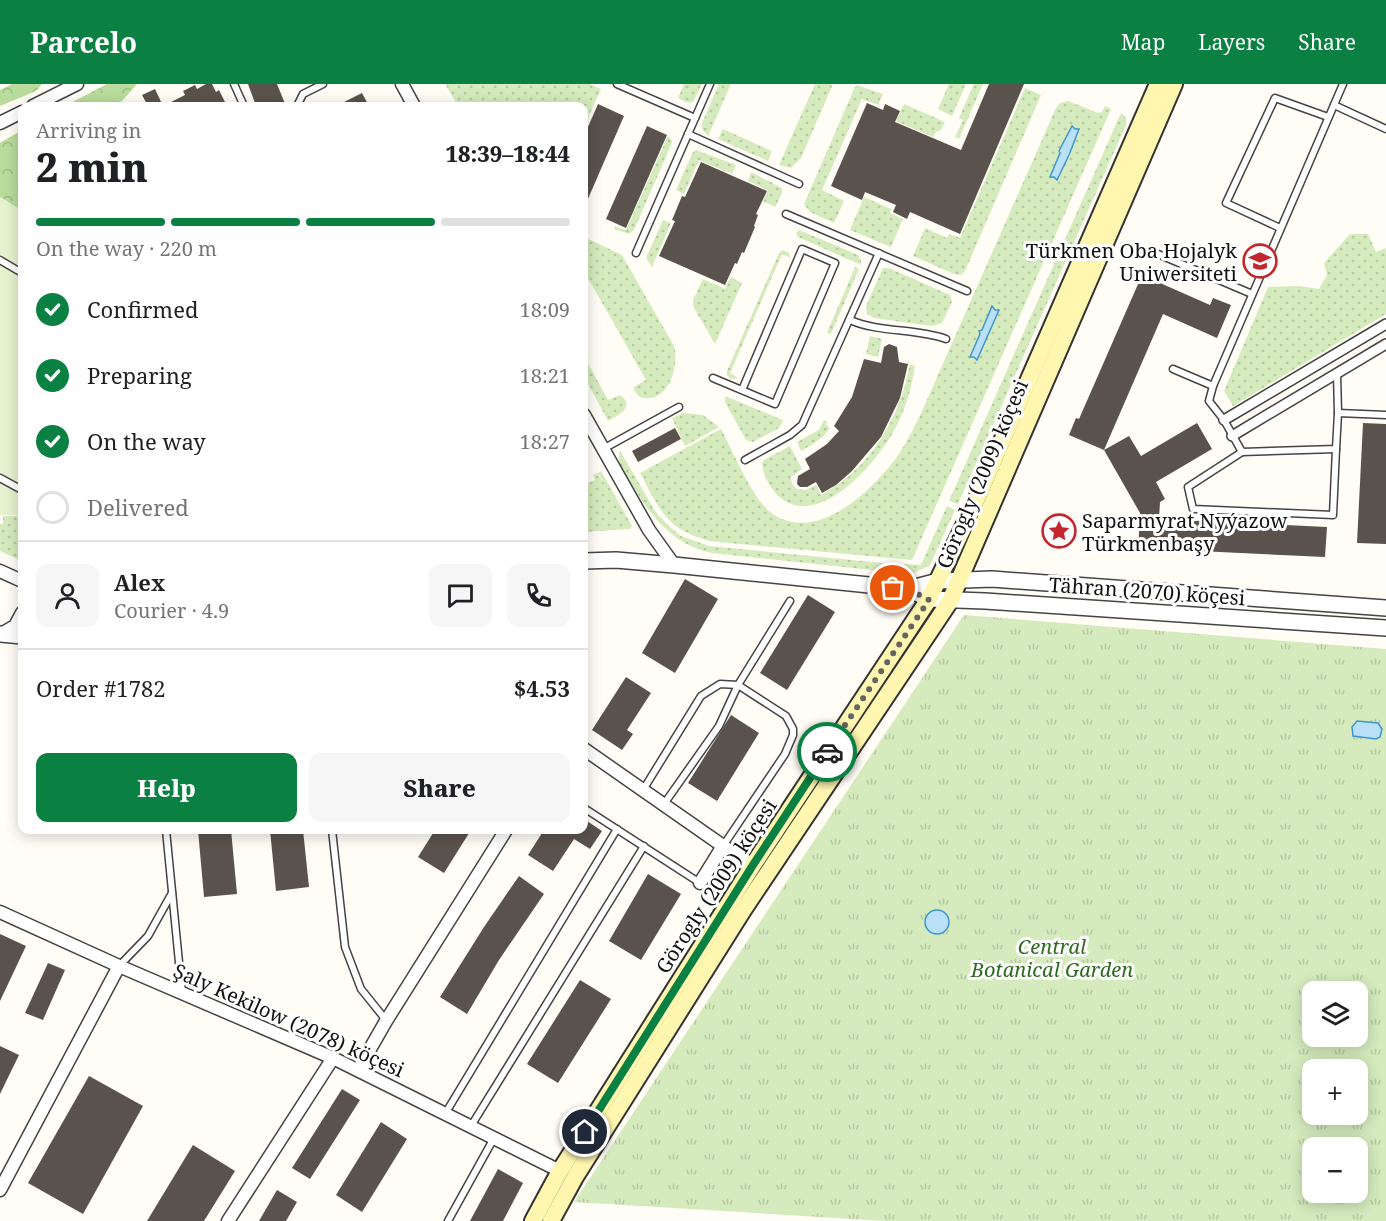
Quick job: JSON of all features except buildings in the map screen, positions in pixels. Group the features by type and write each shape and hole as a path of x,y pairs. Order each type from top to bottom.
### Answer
{"main road":[{"name":"Görogly (2009) köçesi","path":"533,1221 560,1171 753,865 929,600 980,492 1158,84"},
{"name":"Görogly (2009) köçesi","path":"550,1221 575,1177 743,909 950,601 1174,84"}],"street":[{"path":"402,84 412,102"},
{"path":"41,102 72,86"},
{"path":"0,123 18,114"},
{"path":"1224,420 1386,324"},
{"path":"1232,436 1386,345"},
{"path":"588,422 649,530 674,565"},
{"name":"Tähran (2070) köçesi","path":"588,561 616,560 674,565 908,589 938,581 1008,580 1386,608"},
{"path":"0,572 18,579"},
{"name":"Tähran (2070) köçesi","path":"908,589 929,600 985,601 1386,628"},
{"path":"0,634 15,626 18,620"},
{"path":"0,634 18,636"},
{"path":"588,753 753,865"},
{"path":"358,1070 504,834"},
{"path":"700,883 723,846"},
{"name":"Şaly Kekilow (2078) köçesi","path":"0,912 333,1058 560,1171"},
{"path":"0,1190 119,966"},
{"path":"228,1221 333,1058"}],"lane":[{"path":"234,84 242,102"},
{"path":"299,102 303,94 323,84"},
{"path":"617,84 696,118"},
{"path":"636,253 710,84"},
{"path":"1242,452 1224,420 1209,401 1213,386 1342,84"},
{"path":"1280,228 1226,202 1275,98 1328,117"},
{"path":"1334,105 1386,129"},
{"path":"688,134 799,184"},
{"path":"786,213 967,291"},
{"path":"713,378 775,404 835,263 802,249 742,390"},
{"path":"745,460 790,435 802,425 879,254"},
{"path":"1158,254 1252,294"},
{"path":"0,260 18,271"},
{"path":"849,320 864,325 946,339"},
{"path":"1173,369 1213,386"},
{"path":"1336,449 1242,452 1188,487 1193,509 1333,515 1338,412 1337,374"},
{"path":"603,449 679,407"},
{"path":"1338,412 1386,415"},
{"path":"0,478 18,488"},
{"path":"664,804 719,726 738,685 790,601"},
{"path":"643,790 701,696 720,684 738,685 786,716 793,729 793,735 784,754 723,846"},
{"path":"588,811 700,883"},
{"path":"446,1114 617,830"},
{"path":"166,834 182,993"},
{"path":"332,834 345,947 361,990 387,1021"},
{"path":"471,1126 644,846"},
{"path":"119,966 148,936 172,892"},
{"path":"448,1221 494,1138"}],"green space":[{"path":"12,84 42,84 36,91 0,106 0,90"},
{"path":"107,84 137,84 120,102 73,102"},
{"path":"445,84 590,84 601,89 588,118 588,102 456,102"},
{"path":"684,84 702,84 693,102 688,103 678,98"},
{"path":"719,84 731,84 708,136 702,129 702,123"},
{"path":"815,84 833,84 801,158 791,168 779,165"},
{"path":"949,84 966,84 952,116 938,109"},
{"path":"974,84 983,84 959,139 955,137 963,120 959,118"},
{"path":"857,85 883,94 878,105 862,99 822,190 844,201 834,223 810,212 804,204"},
{"path":"1025,88 1041,95 965,271 961,275 954,274 913,256 925,228 947,238 949,234 960,238"},
{"path":"1068,101 1098,113 1102,112 1105,106 1111,109 912,560 709,541 683,531 674,524 659,508 640,473 721,429 756,496 770,512 788,521 806,523 824,518 842,509 875,483 899,454 915,426 1056,108 1060,103"},
{"path":"904,104 945,122 941,130 933,137 896,121"},
{"path":"1121,113 1126,118 1126,125 958,504 949,501"},
{"path":"723,129 772,151 768,161 718,139"},
{"path":"18,132 18,208 0,197 0,143"},
{"path":"668,136 672,141 671,145 634,230 629,234 614,229 615,226 626,230"},
{"path":"696,150 736,165 732,174 699,160 684,194 676,190"},
{"path":"751,172 782,188 775,207 763,201 768,190 748,181"},
{"path":"0,197 18,208 18,515 0,515"},
{"path":"864,197 891,209 890,213 903,219 891,247 850,230"},
{"path":"663,220 671,223 652,267 646,258"},
{"path":"799,230 858,255 861,265 798,237 796,233"},
{"path":"1350,234 1368,234 1376,252 1386,248 1386,314 1233,406 1224,391 1268,287 1299,286 1319,289 1327,275 1324,263"},
{"path":"588,239 622,255 674,346 673,374 664,390 658,396 640,397 634,387 646,380 588,278"},
{"path":"782,250 788,252 791,258 782,254 730,373 738,378 731,379 727,371"},
{"path":"855,267 859,269 831,334 827,333"},
{"path":"883,268 889,268 950,295 952,302 942,323 932,326 874,318 867,314 866,306"},
{"path":"730,277 742,283 715,344 693,306 693,300 703,279 725,289"},
{"path":"870,336 882,339 878,357 866,354"},
{"path":"588,363 608,400 620,395 625,399 624,410 608,421 588,384"},
{"path":"910,364 915,366 909,395 901,416 879,453 850,485 833,497 815,504 798,506 778,496 766,479 762,464 764,460 790,446 802,469 791,477 792,484 797,489 805,490 816,485 821,495 854,471 880,440 890,422 899,404"},
{"path":"725,396 783,420 779,428 753,442 746,440 725,402"},
{"path":"684,413 703,415 719,427 685,446 672,418"},
{"path":"824,420 830,428 817,441 801,451 797,442 819,430"},
{"path":"620,451 657,514 681,536 709,546 883,563 881,571 712,553 698,549 674,536 654,517 621,467"},
{"path":"601,471 632,526 630,529 588,532 588,483 595,480 593,475 597,473 605,485 598,473"},
{"path":"947,506 955,510 930,565 914,573 887,572 888,563 921,565"},
{"path":"3,516 18,516 18,559 0,551 0,524 3,524"},
{"name":"Central Botanical Garden","path":"964,615 1386,649 1386,1221 885,1221 574,1202"}],"water":[{"path":"1072,126 1079,129 1057,180 1050,177 1059,151"},
{"path":"992,306 995,310 999,310 977,360 970,357 980,334 979,331 982,330"},
{"path":"1357,721 1378,723 1382,729 1380,737 1376,739 1353,736 1352,727"},
{"path":"937,910 946,913 949,922 946,931 937,934 928,931 925,922 928,913"}],"way so far":[{"path":"827,752 929,600 908,589 893,588"}],"place":[{"name":"Türkmen Oba Hojalyk Uniwersiteti","path":"1260,261"},
{"name":"Saparmyrat Nyýazow Türkmenbaşy","path":"1059,531"}],"route":[{"path":"585,1132 827,752"}]}
